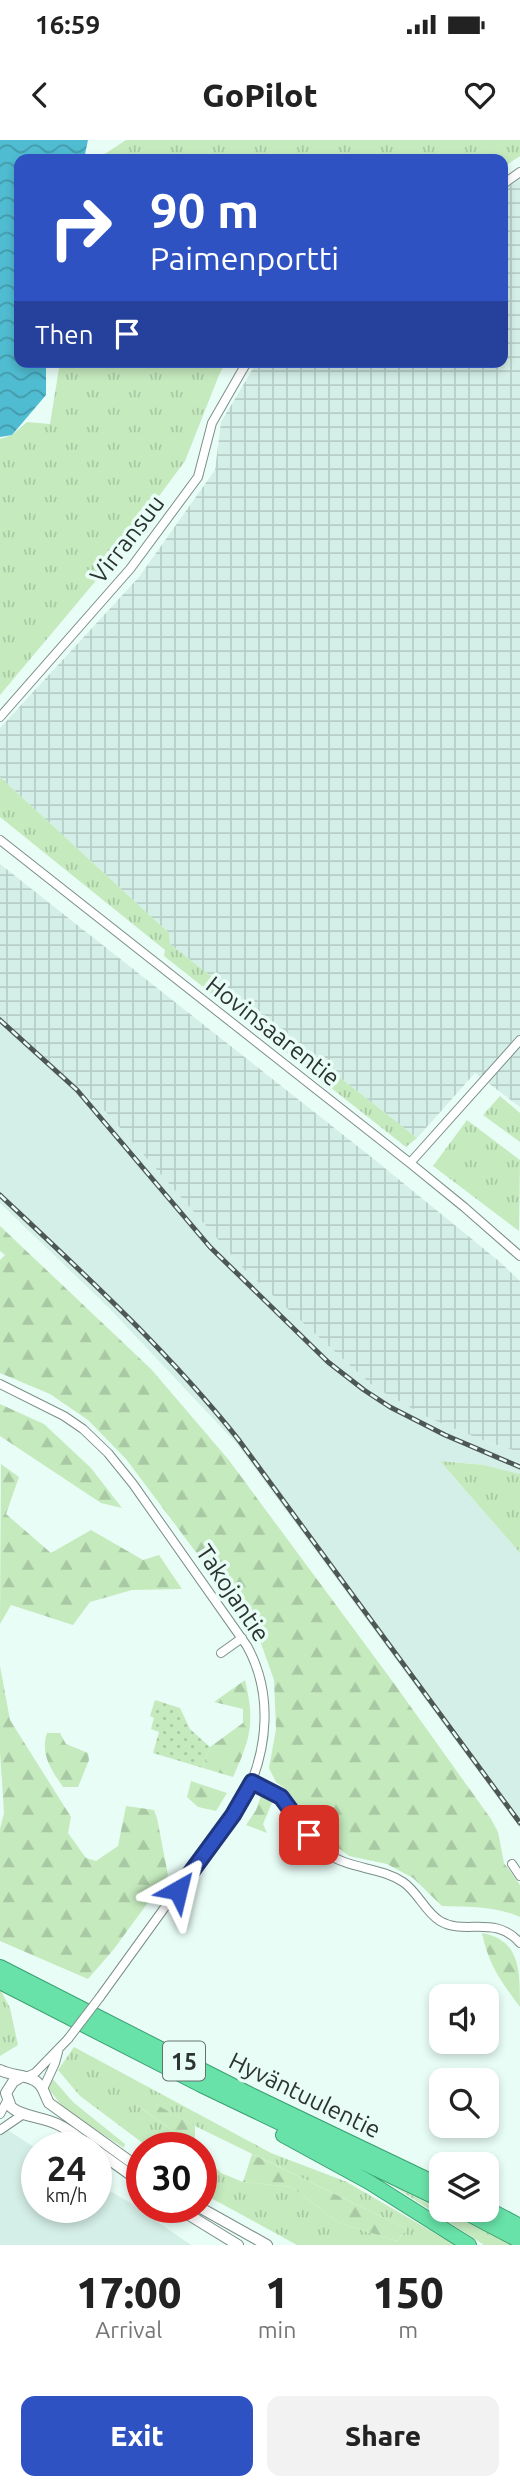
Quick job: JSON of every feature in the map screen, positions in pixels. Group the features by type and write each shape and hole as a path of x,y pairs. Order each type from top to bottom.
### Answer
{"highway":[{"name":"Hyväntuulentie","path":"0,1967 249,2094 429,2180"},
{"name":"Hyväntuulentie","path":"0,1982 201,2085 429,2194"},
{"path":"201,2085 278,2132 369,2182 469,2245"},
{"path":"499,2214 520,2223"},
{"path":"484,2222 520,2241"}],"street":[{"name":"Virransuu","path":"0,717 130,569 198,477 212,423 244,368"},
{"name":"Hovinsaarentie","path":"0,840 410,1163 520,1256"},
{"path":"410,1163 520,1040"},
{"name":"Takojantie","path":"0,1384 64,1416 83,1429 108,1453 133,1483 242,1638 255,1659 264,1690 264,1729 259,1762 252,1782 233,1815 58,2052 47,2059 35,2073 24,2077"},
{"path":"221,1653 242,1638"},
{"path":"252,1782 281,1797 317,1844 339,1861 385,1874 406,1884 443,1923 498,1928 512,1935 520,1943"},
{"path":"512,1864 520,1876"},
{"name":"Takojantie","path":"43,2092 58,2052"},
{"path":"0,2070 35,2080 49,2103 126,2159"},
{"path":"0,2114 5,2093 13,2082 24,2077"},
{"path":"0,2130 14,2118 37,2110 43,2092"},
{"path":"5,2093 11,2107 25,2115 58,2124 70,2132"},
{"path":"217,2217 267,2245"},
{"path":"202,2223 238,2245"}],"shaded area":[{"path":"520,179 520,1107 475,1073 417,1138 170,944 169,933 0,777 0,728 139,577 215,470 221,422 253,368 508,368 508,187"},
{"path":"0,864 370,1156 520,1281 520,1452 431,1419 374,1387 245,1270 106,1112 0,1021"},
{"path":"0,1021 106,1112 245,1270 374,1387 431,1419 520,1452 520,1474 484,1465 440,1461 520,1553 520,1828 237,1444 109,1308 0,1203"},
{"path":"0,2125 21,2139 21,2223 112,2223 112,2192 126,2200 126,2223 159,2223 191,2245 0,2245"}],"green space":[{"path":"126,140 520,140 520,156 508,164 508,154 105,154"},
{"path":"59,368 223,368 185,461 99,577 0,695 0,439 12,435 27,422 50,424"},
{"path":"0,777 169,933 170,944 417,1138 406,1147 164,956 165,950 0,817"},
{"path":"500,1096 520,1113 520,1142 483,1115"},
{"path":"467,1120 520,1160 519,1231 433,1166"},
{"path":"0,1226 151,1369 228,1459 491,1819 498,1832 504,1863 520,1885 520,1917 492,1909 442,1906 413,1878 387,1864 349,1856 322,1836 287,1790 276,1782 269,1768 276,1729 274,1680 258,1635 126,1459 88,1420 50,1394 0,1373 0,1260 5,1255 0,1251"},
{"path":"0,1404 44,1424 91,1468 122,1508 101,1503 0,1436"},
{"path":"440,1461 484,1465 520,1474 520,1553"},
{"path":"1,1464 19,1477 6,1514 51,1553 91,1530 143,1560 159,1555 182,1589 132,1590 90,1602 73,1625 11,1605 0,1624"},
{"path":"0,1666 10,1720 71,1817 68,1833 86,1858 96,1861 118,1846 126,1806 154,1810 157,1818 168,1875 114,1949 88,1979 0,1941 0,1829 4,1813 0,1752"},
{"path":"245,1680 250,1707 249,1730 233,1777 203,1768 210,1747 243,1723 243,1709 214,1702"},
{"path":"155,1700 180,1708 190,1729 210,1747 203,1768 153,1753 159,1732 151,1729 154,1718 150,1716"},
{"path":"47,1733 60,1733 66,1744 88,1753 89,1760 78,1787 63,1787 54,1774 46,1755"},
{"path":"191,1781 227,1793 216,1811 198,1807 187,1797"},
{"path":"262,1793 274,1798 263,1824 267,1833 246,1825 256,1810"},
{"path":"482,1933 495,1937 511,1949 518,1969 520,2007 492,1964"},
{"path":"0,1989 10,2008 18,2045 0,2056"},
{"path":"74,2047 271,2153 347,2182 455,2245 297,2245 217,2201 217,2169 243,2182 292,2187 339,2223 397,2241 407,2229 217,2137 217,2132 207,2132 195,2126 140,2096 137,2105 174,2132 128,2132 80,2096 58,2070"},
{"path":"53,2079 73,2102 110,2132 99,2132 65,2110 48,2088"},
{"path":"139,2095 195,2126 195,2132 174,2132 136,2104"},
{"path":"112,2134 125,2144 124,2148 112,2140"},
{"path":"252,2154 407,2229 397,2241 339,2223 292,2187 243,2182"},
{"path":"395,2187 429,2204 429,2209"},
{"path":"449,2222 466,2222 511,2245 484,2245"}],"water":[{"path":"0,140 88,140 85,154 14,154 14,368 46,368 46,395 12,435 0,437"}],"railway":[{"path":"0,1020 77,1090 210,1247 328,1362 390,1407 445,1435 520,1467"},
{"path":"0,1195 93,1283 211,1406 520,1823"}],"route":[{"path":"178,1890 233,1815 252,1782 281,1797 309,1835"}]}
